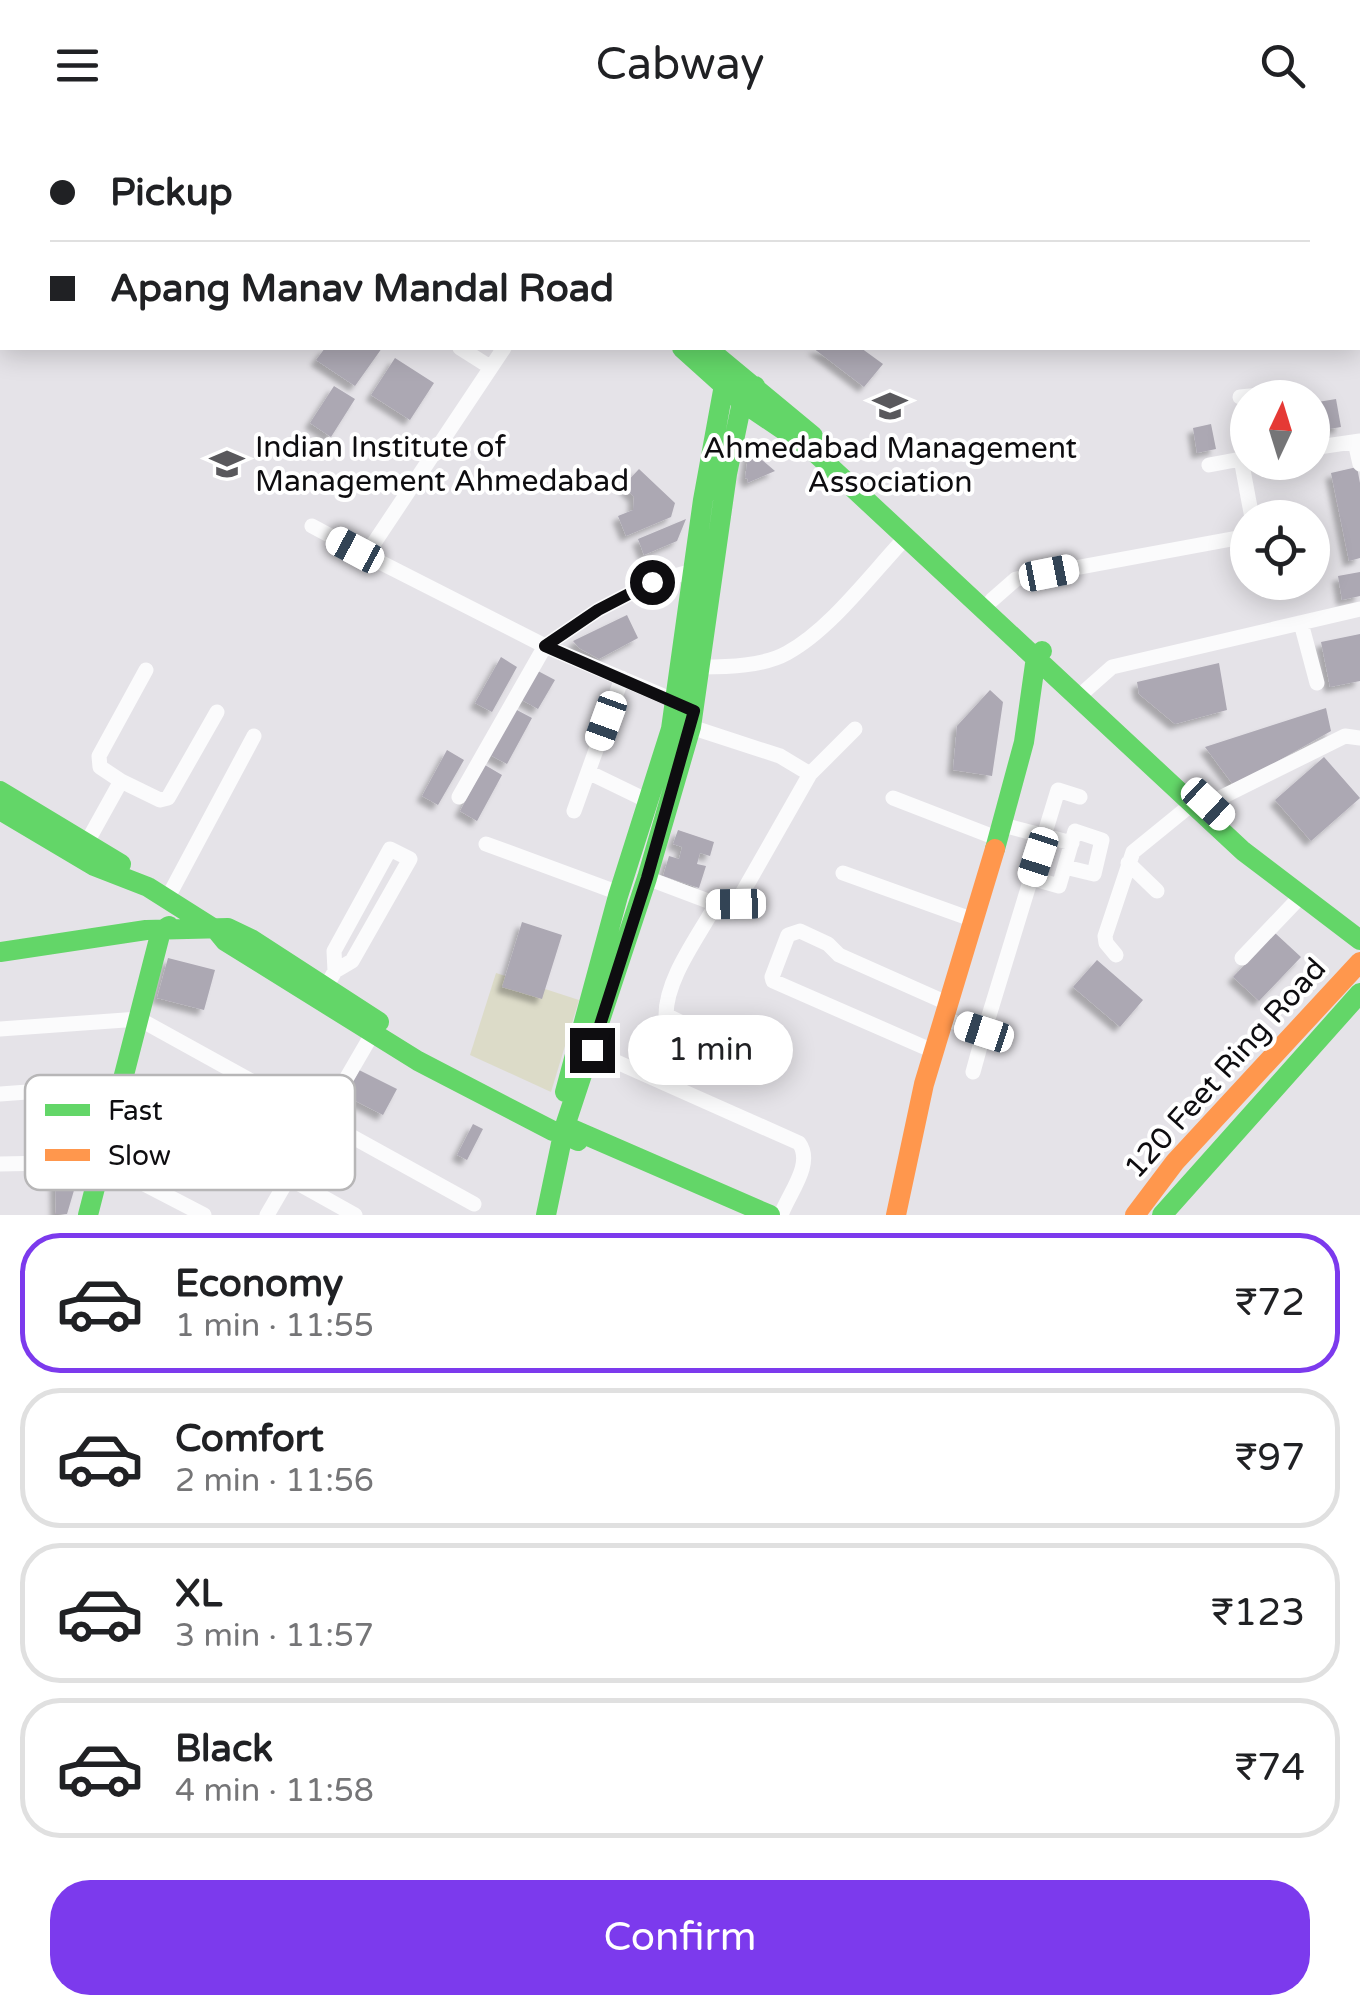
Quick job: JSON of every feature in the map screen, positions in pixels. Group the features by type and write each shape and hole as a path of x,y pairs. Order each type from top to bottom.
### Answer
{"street":[{"path":"463,350 490,368"},
{"path":"366,555 503,350"},
{"path":"685,350 730,378 810,448 1040,653 1200,804 1360,925"},
{"path":"546,1215 558,1128 592,1050 648,801 687,713 693,571 730,378 709,350"},
{"path":"748,394 883,496 992,600 1040,653 1086,690 1243,851 1360,940"},
{"path":"536,1215 625,897 647,878 701,667 727,474 748,394"},
{"path":"1330,446 1358,442 1360,464"},
{"path":"1209,465 1230,461"},
{"path":"312,526 545,646 622,678 810,774"},
{"path":"701,667 786,654 829,620 906,536"},
{"path":"992,600 1016,579 1230,539"},
{"path":"460,797 545,646 598,610 652,582 693,571"},
{"path":"1086,690 1112,667 1360,609"},
{"path":"1301,623 1317,683"},
{"path":"896,1215 933,1051 1001,832 1024,742 1040,653"},
{"path":"146,670 99,756 100,767 122,781 160,800 168,798 217,712"},
{"path":"574,811 622,678"},
{"path":"647,878 716,904 736,904 810,774 856,729"},
{"path":"124,1075 154,931 167,899 254,736"},
{"path":"1116,955 1105,936 1128,863 1141,844 1200,804 1353,737 1360,751"},
{"path":"588,772 648,801"},
{"path":"82,850 122,781"},
{"path":"973,1072 1058,790 1080,797"},
{"path":"0,792 136,886 167,899 216,930 226,942 375,1028 558,1128 739,1215"},
{"path":"893,798 1001,832 1072,843"},
{"path":"0,810 82,850"},
{"path":"1032,878 1060,886 1065,866 1075,832 1102,840 1094,874 1065,866"},
{"path":"486,844 625,897"},
{"path":"390,849 410,859 352,962 330,979 334,951 390,849"},
{"path":"1128,863 1157,891"},
{"path":"843,873 971,919"},
{"path":"1242,958 1301,896"},
{"path":"680,1022 666,1015 665,1009 677,976 716,904"},
{"path":"154,931 189,913"},
{"path":"0,952 154,931 228,928 330,979 375,1028"},
{"path":"933,1051 773,981 788,935 800,931 828,944 839,955 984,1032"},
{"name":"120 Feet Ring Road","path":"1135,1215 1175,1162 1360,962"},
{"name":"120 Feet Ring Road","path":"1162,1215 1360,992"},
{"path":"0,1029 138,1019 242,1075"},
{"path":"347,1075 375,1028"},
{"path":"592,1050 799,1142 806,1152 805,1162 781,1215"},
{"path":"0,1094 25,1092"},
{"path":"558,1128 770,1215"},
{"path":"355,1137 474,1204"},
{"path":"0,1164 25,1164"},
{"path":"88,1215 95,1190"},
{"path":"156,1190 204,1215"},
{"path":"267,1215 282,1190"},
{"path":"307,1190 355,1215"}],"green space":[{"path":"496,973 579,1000 551,1092 470,1055"}],"building":[{"path":"324,350 381,350 355,386 316,360"},
{"path":"816,350 864,350 883,364 864,387"},
{"path":"395,358 434,383 410,420 371,395"},
{"path":"334,386 355,399 331,437 310,423"},
{"path":"1336,399 1341,427 1330,429 1330,400"},
{"path":"1211,424 1216,449 1197,453 1193,428"},
{"path":"749,449 775,471 747,483 745,478"},
{"path":"1357,467 1360,558 1349,561 1331,473"},
{"path":"639,469 675,503 671,517 626,536 618,516 633,510 634,497 623,486"},
{"path":"686,519 677,541 644,555 638,539"},
{"path":"1360,572 1360,596 1342,600 1338,576"},
{"path":"627,615 638,638 599,659 573,641"},
{"path":"1360,634 1360,681 1330,687 1321,642"},
{"path":"501,657 517,667 492,712 475,703"},
{"path":"1219,663 1227,710 1175,724 1139,694 1137,682"},
{"path":"538,671 555,680 538,709 522,700"},
{"path":"990,690 1003,702 992,776 953,770 957,726"},
{"path":"1326,708 1331,731 1234,786 1205,747"},
{"path":"515,709 532,718 507,764 490,755"},
{"path":"447,750 464,760 438,805 422,796"},
{"path":"1324,757 1360,798 1311,841 1275,800"},
{"path":"485,765 502,775 477,821 460,811"},
{"path":"678,830 714,842 710,856 700,853 697,864 706,866 699,888 663,876 669,856 679,859 682,847 673,844"},
{"path":"522,922 562,935 542,999 502,987"},
{"path":"1275,933 1301,957 1259,1001 1233,977"},
{"path":"168,958 215,970 204,1010 157,998"},
{"path":"1097,960 1143,1000 1120,1027 1073,987"},
{"path":"359,1070 397,1089 383,1115 355,1101"},
{"path":"473,1124 483,1129 467,1160 457,1155"},
{"path":"55,1190 74,1190 67,1214 56,1214"}],"traffic: fast":[{"path":"684,350 742,402 810,448 1243,851 1360,940"},
{"path":"709,350 813,436"},
{"path":"565,1092 618,896 671,729 703,500 724,385 731,378"},
{"path":"755,386 742,402 727,474 691,727 647,878 565,1126 770,1215"},
{"path":"995,849 1024,742 1036,657 1042,651"},
{"path":"0,791 121,864"},
{"path":"0,810 94,866 148,887 216,930 225,941 418,1061 553,1131"},
{"path":"124,1075 161,931 169,926"},
{"path":"0,952 146,930 228,928 379,1022"},
{"path":"1162,1215 1360,993"},
{"path":"546,1215 563,1134 578,1141"},
{"path":"88,1215 94,1190"}],"traffic: slow":[{"path":"896,1215 924,1084 995,849"},
{"path":"1135,1215 1175,1162 1360,962"}],"place":[{"name":"Ahmedabad Management Association","path":"890,406"},
{"name":"Indian Institute of Management Ahmedabad","path":"227,464"}],"route":[{"path":"592,1050 647,878 694,711 545,646 598,610 652,582"}]}
